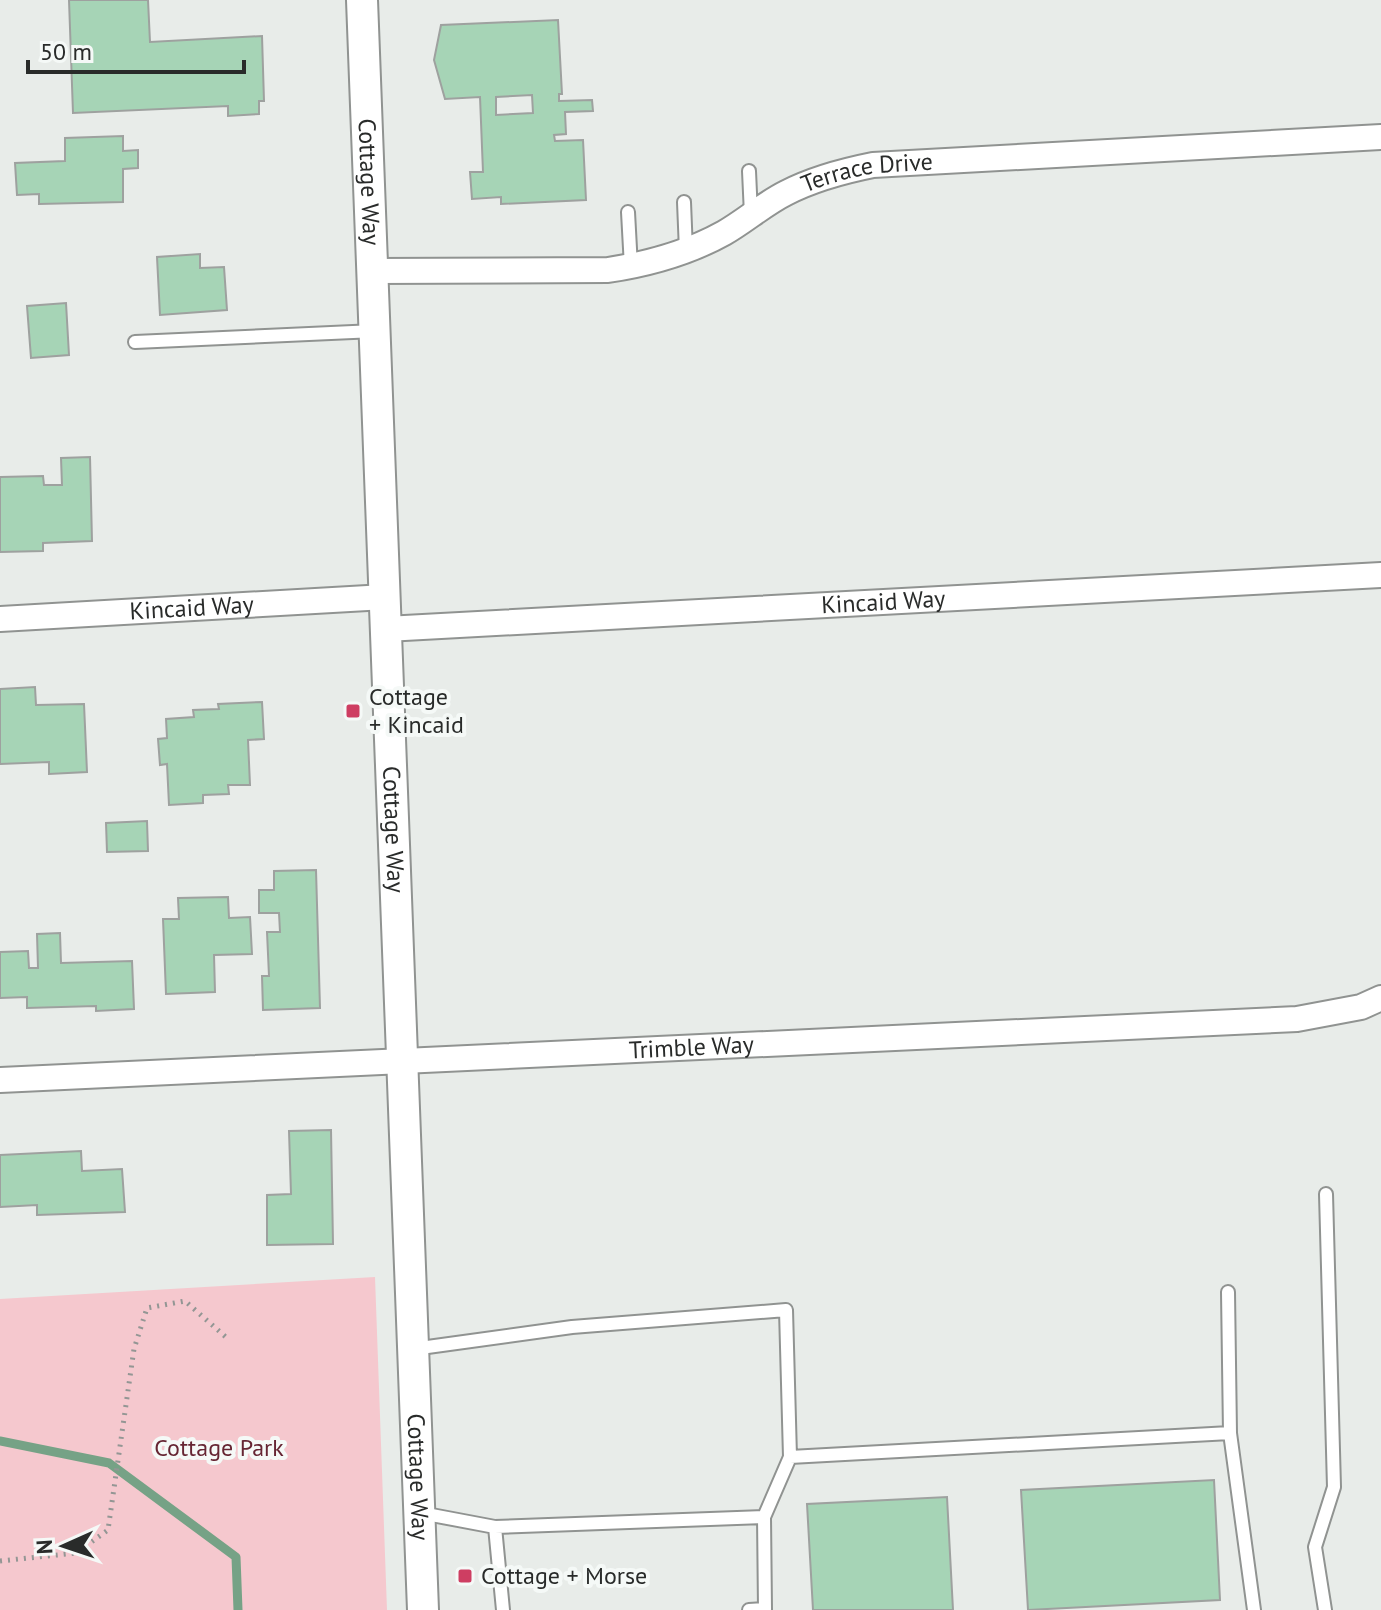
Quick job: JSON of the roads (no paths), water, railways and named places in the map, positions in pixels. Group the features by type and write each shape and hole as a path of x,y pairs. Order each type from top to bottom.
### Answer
{"street":[{"name":"Cottage Way","path":"362,0 423,1610"},
{"name":"Terrace Drive","path":"373,271 608,270 631,267 686,251 723,234 805,184 873,165 1381,137"},
{"name":"Kincaid Way","path":"386,629 1381,575"},
{"name":"Kincaid Way","path":"0,619 385,597"},
{"name":"Trimble Way","path":"0,1080 1297,1019 1361,1007 1381,998"}],"lane":[{"path":"749,171 751,215"},
{"path":"684,202 686,251"},
{"path":"628,212 631,267"},
{"path":"135,342 375,331"},
{"path":"1325,1610 1315,1547 1334,1487 1326,1194"},
{"path":"1228,1292 1230,1433 1254,1610"},
{"path":"413,1349 572,1327 786,1310 790,1457 764,1517 765,1609 749,1610"},
{"path":"790,1457 1230,1433"},
{"path":"420,1513 495,1527 764,1517"},
{"path":"495,1527 503,1610"}],"waterway":[{"path":"0,1441 109,1463 236,1557 238,1610"}],"place":[{"name":"Cottage + Kincaid","path":"353,711"},
{"name":"Cottage + Morse","path":"465,1576"}],"park label":[{"name":"Cottage Park","path":"219,1448"}]}
